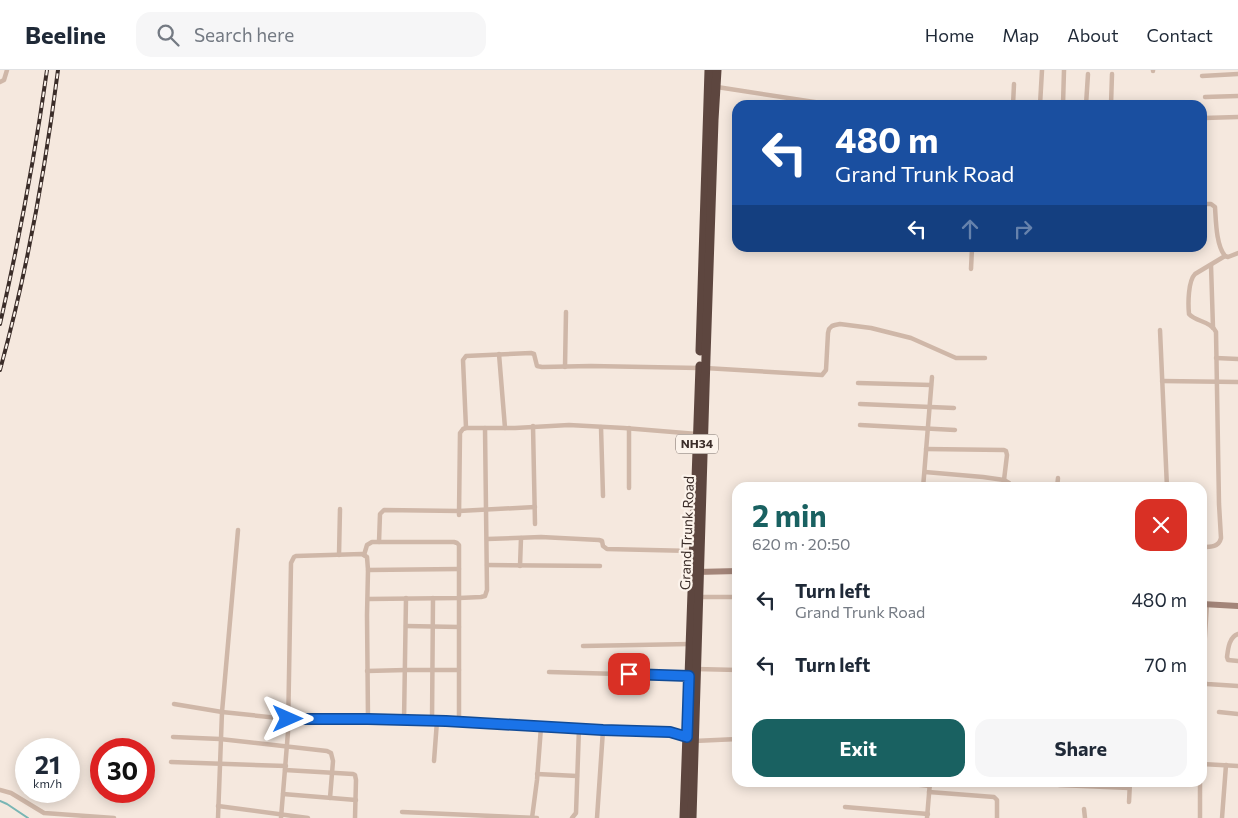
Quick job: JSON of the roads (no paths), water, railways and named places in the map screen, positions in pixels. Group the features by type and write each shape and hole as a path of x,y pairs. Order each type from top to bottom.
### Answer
{"highway":[{"name":"Grand Trunk Road","path":"703,357 709,70"},
{"name":"Grand Trunk Road","path":"692,818 690,644 695,572 702,368 717,70"},
{"name":"Grand Trunk Road","path":"684,818 696,669 698,597 693,551 700,434"}],"street":[{"path":"0,82 4,80 6,70"},
{"path":"1040,100 1042,70"},
{"path":"1063,100 1064,70"},
{"path":"1086,100 1088,74"},
{"path":"1111,100 1112,74"},
{"path":"1202,76 1238,74"},
{"path":"1013,100 1014,84"},
{"path":"717,87 802,100"},
{"path":"1205,97 1238,96"},
{"path":"1207,118 1238,117"},
{"path":"1207,204 1215,207 1219,242 1225,256"},
{"path":"971,269 972,252"},
{"path":"1213,328 1190,316 1188,312 1191,278 1225,256 1228,257 1238,252"},
{"path":"1207,546 1216,545 1221,538 1216,332 1213,328 1211,264"},
{"path":"566,312 566,367"},
{"path":"466,428 463,360 468,355 533,353 536,364 539,367 651,366 822,375 826,370 829,329 840,324 898,334 956,358 985,358"},
{"path":"1160,330 1167,482"},
{"path":"499,354 505,428"},
{"path":"1216,358 1238,358"},
{"path":"924,482 932,377"},
{"path":"1162,382 1238,382"},
{"path":"858,383 930,385"},
{"path":"860,404 954,408"},
{"path":"459,513 460,433 466,428 569,425 700,434"},
{"path":"860,425 955,430"},
{"path":"533,426 535,524"},
{"path":"601,427 603,496"},
{"path":"368,599 485,596 488,590 485,428"},
{"path":"629,428 630,488"},
{"path":"926,449 1004,450 1007,455 1004,480"},
{"path":"925,472 983,476 1009,482"},
{"path":"1058,478 1058,482"},
{"path":"379,542 380,514 384,510 459,513 535,507"},
{"path":"339,555 340,509"},
{"path":"218,818 220,739 238,530"},
{"path":"487,539 549,537 599,540 602,541 603,546 607,549 693,551"},
{"path":"520,566 521,538"},
{"path":"368,719 368,570 367,559 364,555 367,545 372,542 457,543 459,548 459,722"},
{"path":"281,816 286,768 288,719 291,563 296,556 364,555"},
{"path":"487,566 600,566"},
{"path":"368,570 459,569"},
{"path":"695,572 732,572"},
{"path":"698,597 732,597"},
{"path":"404,721 406,598"},
{"path":"433,598 434,761"},
{"path":"1207,604 1238,606"},
{"path":"406,626 459,626"},
{"path":"1238,634 1232,638 1227,657 1228,660 1238,661"},
{"path":"583,646 690,644"},
{"path":"696,669 732,670"},
{"path":"367,671 459,670"},
{"path":"549,672 689,676"},
{"path":"1207,684 1238,686"},
{"path":"174,704 222,712 288,719 459,722 670,732 691,739 732,739"},
{"path":"1219,712 1238,714"},
{"path":"532,818 542,727"},
{"path":"572,818 576,813 579,728"},
{"path":"597,818 603,730"},
{"path":"172,737 220,739 323,750 331,753 333,761 330,798"},
{"path":"171,762 220,763 352,774 356,780 355,818"},
{"path":"1207,764 1238,766"},
{"path":"1222,818 1226,765"},
{"path":"538,774 577,776"},
{"path":"845,806 928,816 930,787 994,797 997,800 997,818"},
{"path":"1106,787 1129,788 1129,802"},
{"path":"1200,787 1200,818"},
{"path":"0,790 11,793 44,813 114,818"},
{"path":"283,794 356,800"},
{"path":"218,806 281,816 308,818"},
{"path":"1084,809 1085,818"},
{"path":"896,811 896,818"},
{"path":"402,812 537,818"}],"waterway":[{"path":"0,801 28,818"}],"railway":[{"path":"0,324 26,197 47,70"},
{"path":"0,370 19,296 34,221 58,70"}]}
